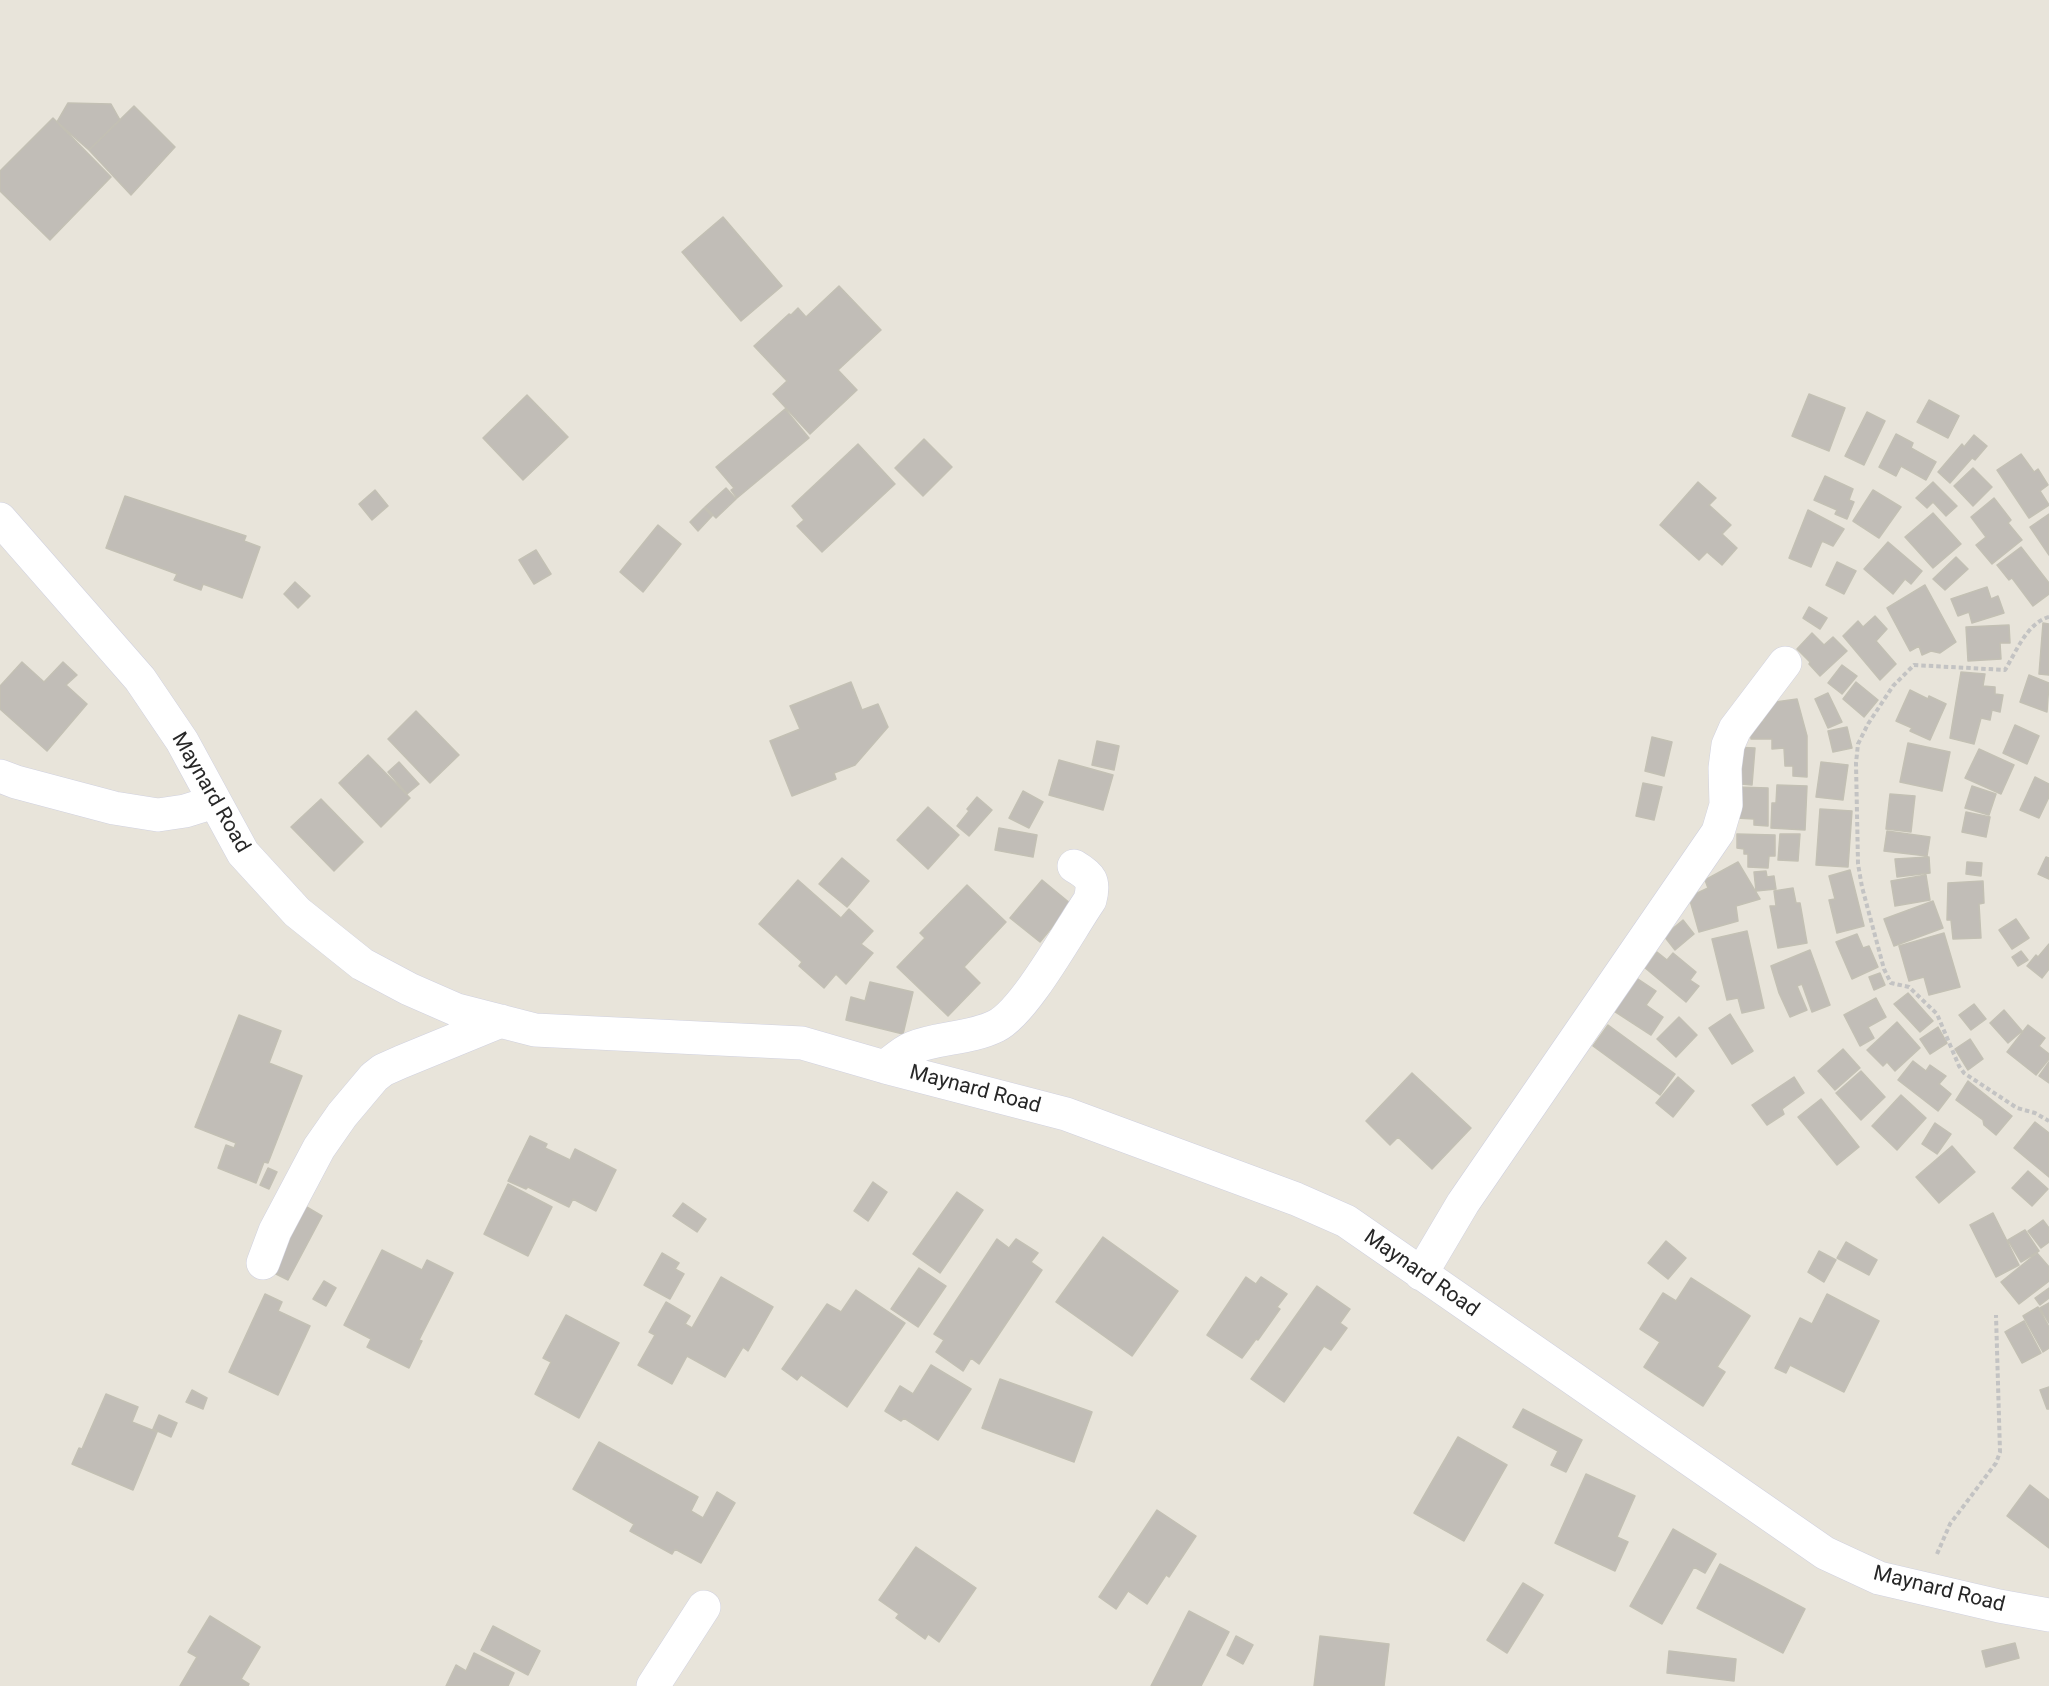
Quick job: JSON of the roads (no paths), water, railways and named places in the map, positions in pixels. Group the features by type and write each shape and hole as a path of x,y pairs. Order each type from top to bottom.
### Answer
{"street":[{"name":"Maynard Road","path":"0,519 140,679 182,741 243,853 297,912 362,964 409,989 457,1010 535,1030 802,1043 1066,1114 1296,1199 1346,1221 1765,1514 1825,1553 1879,1578 2049,1615"},
{"path":"1421,1274 1463,1203 1556,1071 1718,832 1725,806 1725,768 1728,745 1735,729 1785,663"},
{"path":"0,776 114,808 158,815 185,811 214,802"},
{"path":"885,1067 910,1048 974,1034 999,1025 1022,1004 1090,900 1091,880 1086,873 1074,866"},
{"path":"263,1263 275,1231 320,1148 342,1115 374,1077 401,1062 501,1021"},
{"path":"653,1686 704,1607"}]}
